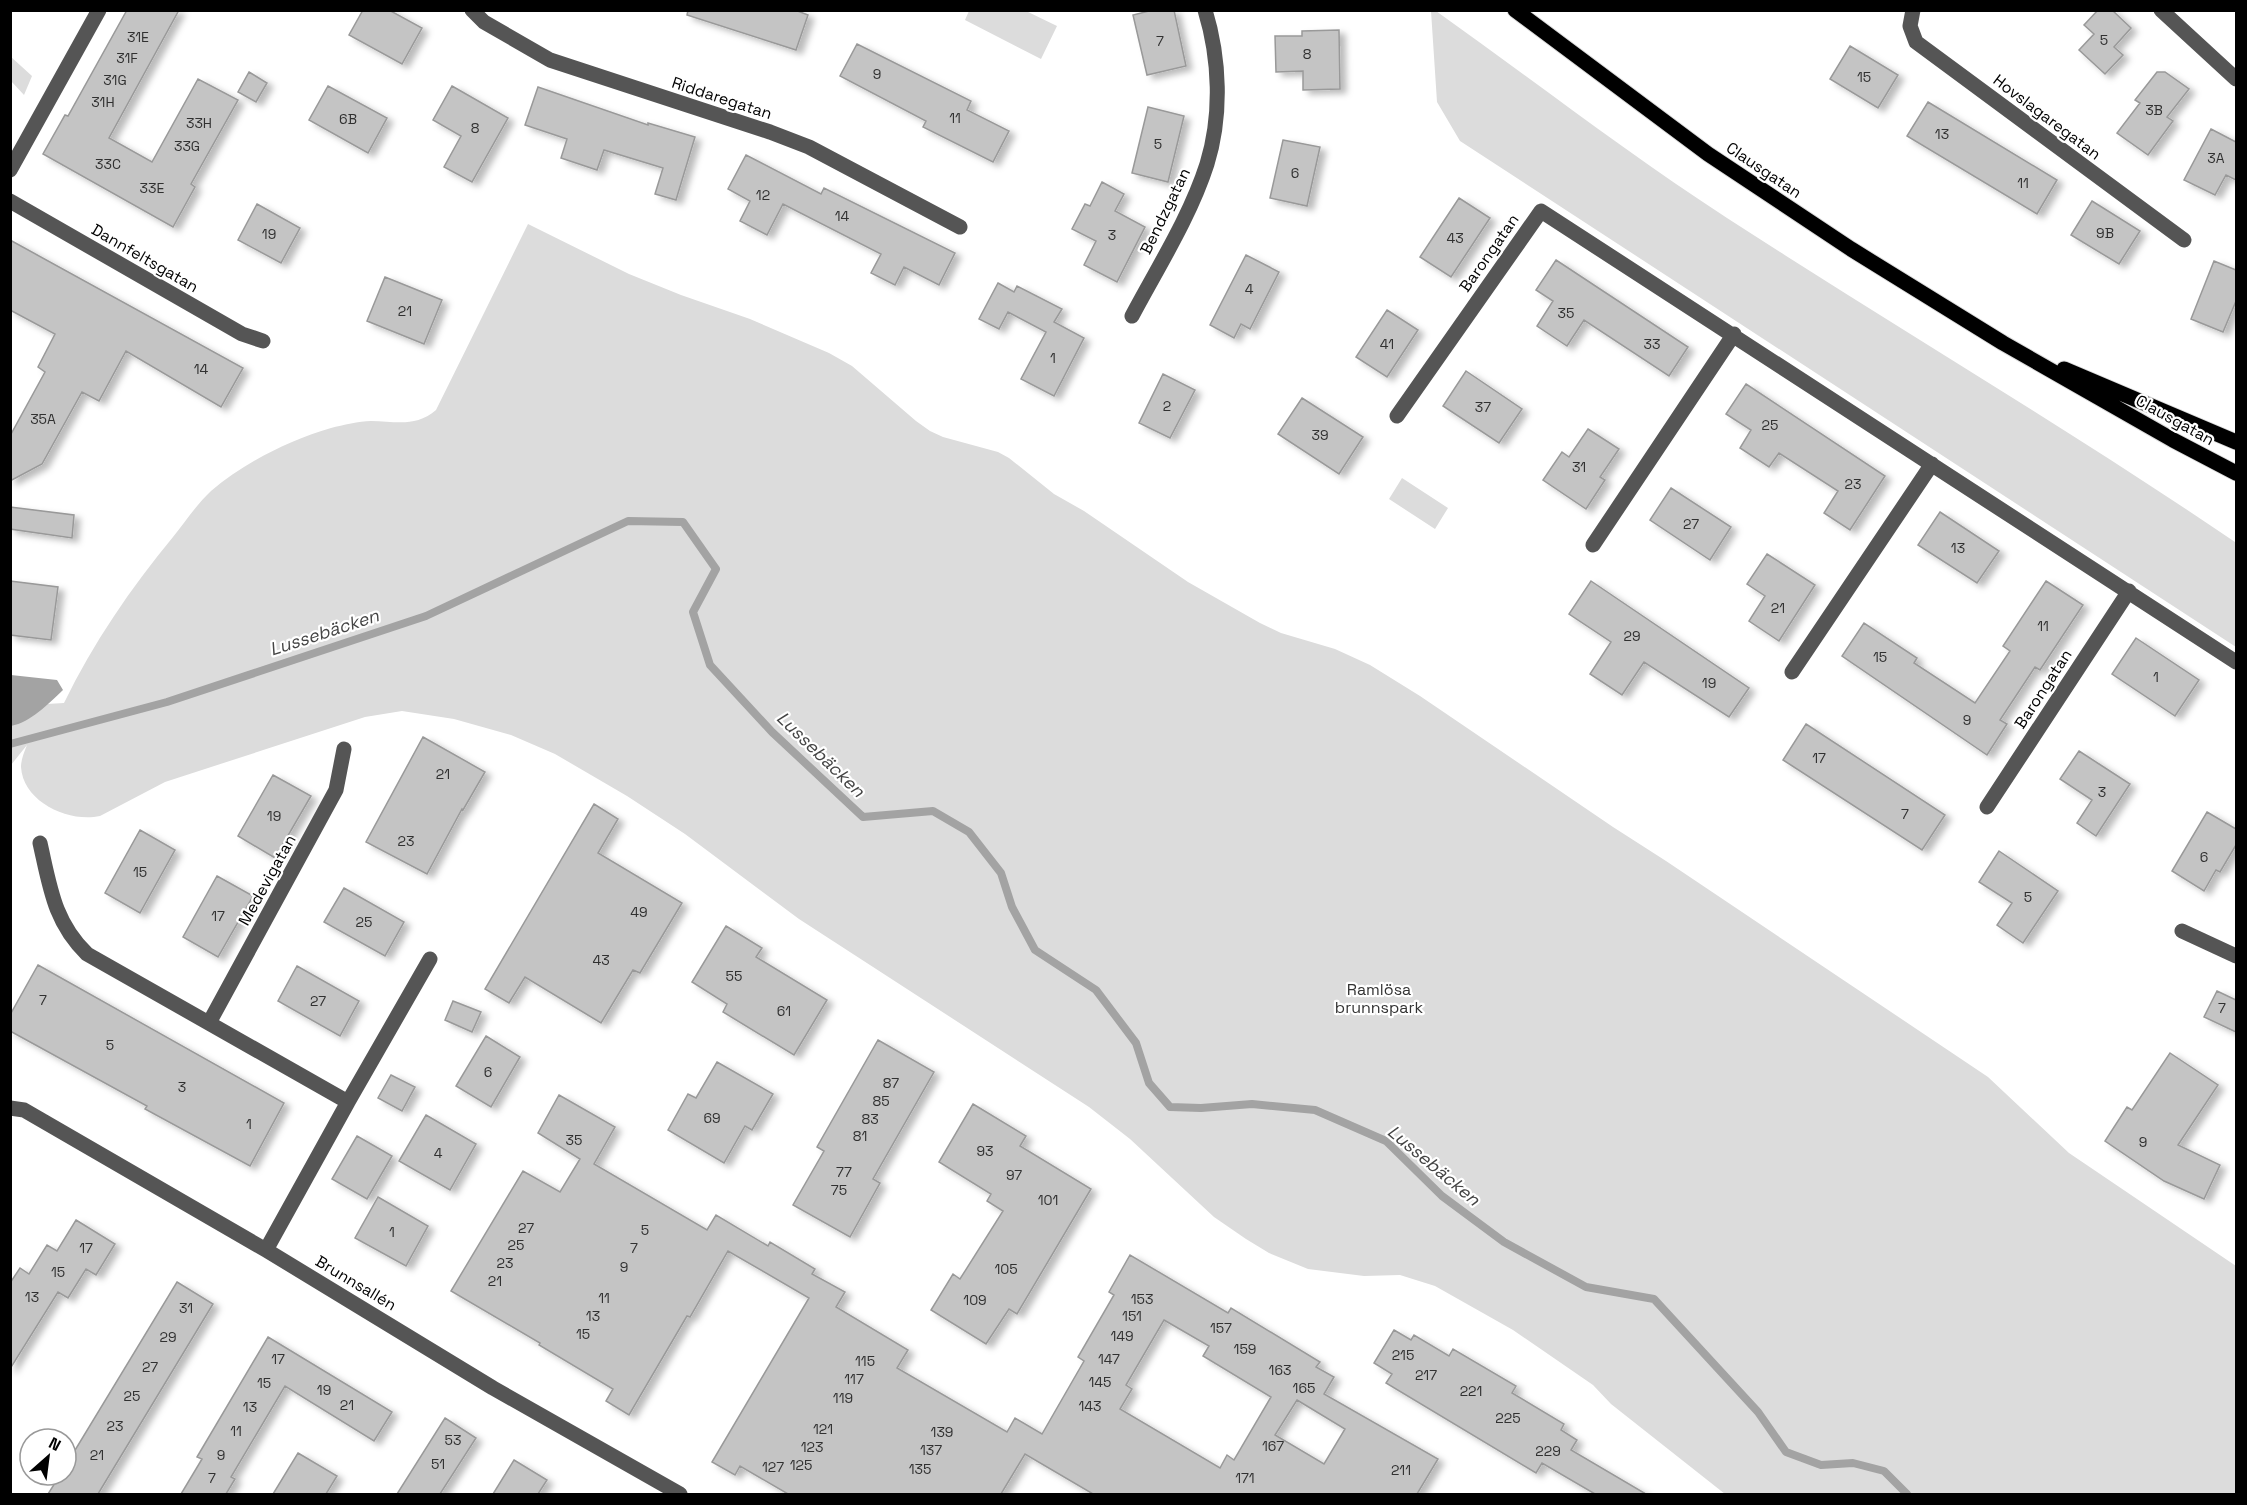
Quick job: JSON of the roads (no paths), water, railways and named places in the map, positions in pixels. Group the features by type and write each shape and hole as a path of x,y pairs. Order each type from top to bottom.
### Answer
{"main road":[{"name":"Clausgatan","path":"1515,10 1708,154 1851,249 2003,343 2173,440 2236,473"},
{"name":"Clausgatan","path":"2003,343 2236,442"}],"street":[{"path":"10,170 99,10"},
{"name":"Riddaregatan","path":"472,10 484,22 550,60 770,132 809,147 960,227"},
{"name":"Bendzgatan","path":"1132,316 1196,192 1207,164 1213,139 1217,87 1213,36 1205,10"},
{"name":"Hovslagaregatan","path":"1913,10 1910,26 1916,42 2184,240"},
{"path":"2161,10 2236,79"},
{"name":"Dannfeltsgatan","path":"10,201 242,334 263,341"},
{"name":"Barongatan","path":"1397,416 1541,211 1734,334 2236,662"},
{"path":"1593,545 1734,334"},
{"path":"1792,672 1932,464"},
{"name":"Barongatan","path":"1987,807 2129,591"},
{"name":"Medevigatan","path":"209,1023 336,790 344,749"},
{"path":"40,843 50,889 63,925 73,940 87,954 348,1102"},
{"path":"2182,931 2236,956"},
{"path":"266,1250 430,959"},
{"name":"Brunnsallén","path":"10,1108 24,1110 266,1250 494,1388 680,1494"}],"waterway":[{"name":"Lussebäcken","path":"10,744 167,702 426,616 628,521 683,522 716,569 693,612 710,665 772,732 863,817 933,811 969,832 1001,873 1012,907 1035,950 1096,990 1136,1043 1149,1083 1170,1107 1201,1108 1252,1104 1315,1110 1386,1141 1442,1196 1504,1242 1586,1287 1654,1299 1758,1412 1786,1452 1821,1465 1853,1463 1884,1471 1907,1494"}],"park label":[{"name":"Ramlösa brunnspark","path":"1379,998"}]}
